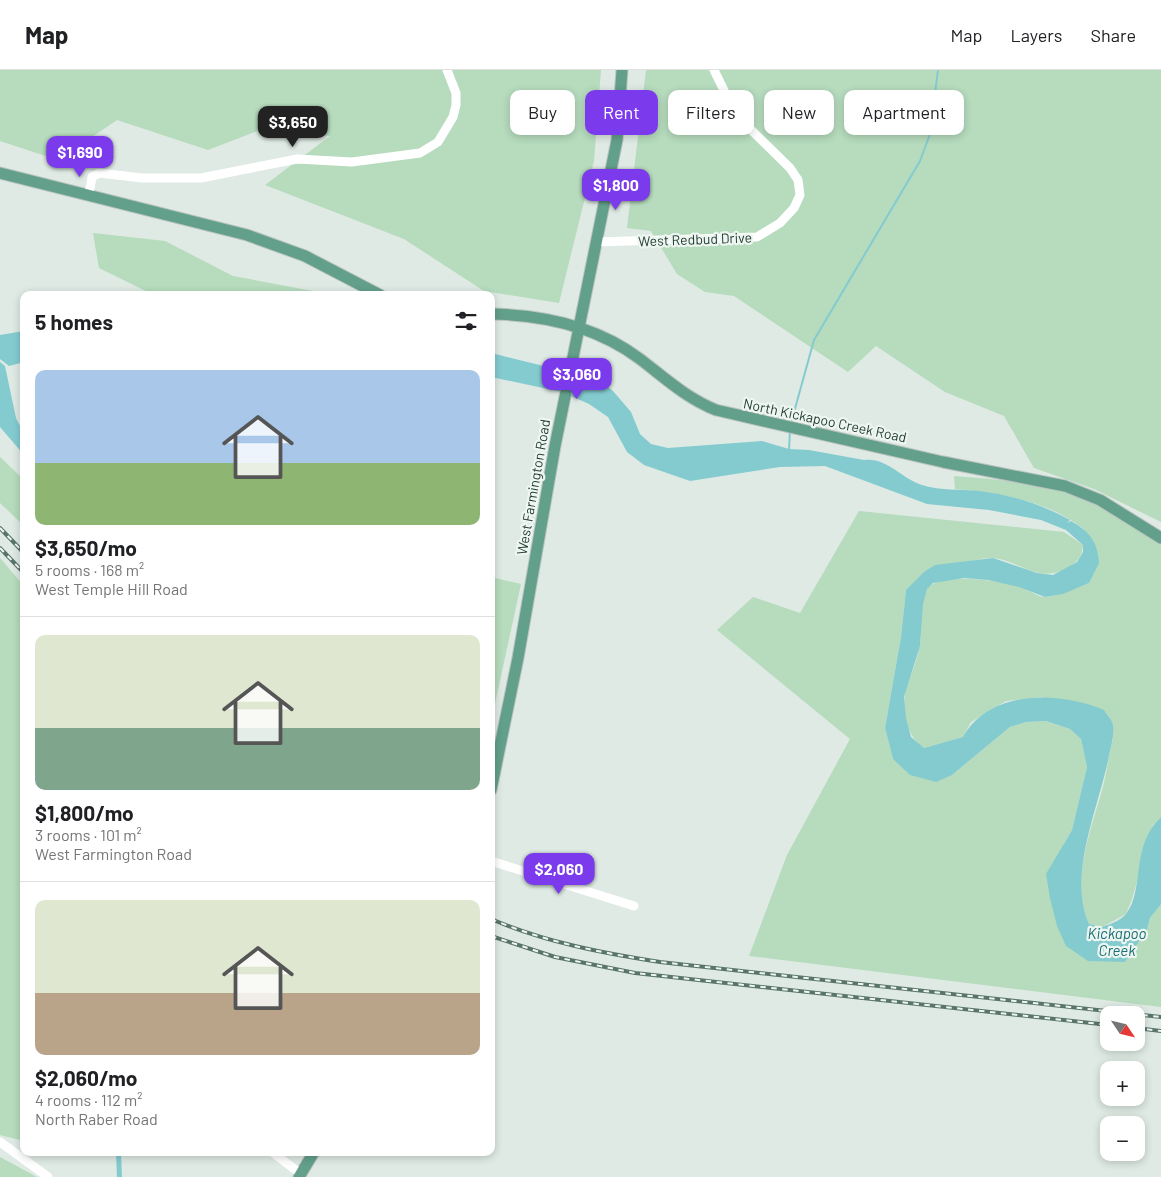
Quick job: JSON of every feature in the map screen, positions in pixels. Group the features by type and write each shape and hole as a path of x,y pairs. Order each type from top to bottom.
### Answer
{"main road":[{"name":"West Farmington Road","path":"495,771 517,667 554,446 617,140 622,70"},
{"path":"0,173 265,240 305,256 372,291"},
{"name":"North Kickapoo Creek Road","path":"495,314 536,316 578,328 627,350 674,387 701,404 730,415 943,462 1065,486 1100,500 1161,538"},
{"path":"300,1176 312,1156"}],"street":[{"path":"89,194 95,174 142,178 201,178 296,159 352,162 420,153 430,148 443,136 453,117 456,93 447,70"},
{"name":"West Redbud Drive","path":"596,242 758,238 780,223 794,208 800,195 798,180 790,168 736,115 714,70"},
{"path":"495,862 634,906"},
{"path":"0,1142 48,1177"},
{"path":"277,1156 300,1176"}],"green space":[{"path":"0,70 601,70 599,90 585,90 585,135 596,135 594,161 559,303 495,293 495,291 484,291 404,239 265,185 330,136 265,128 208,150 117,120 58,160 0,141"},
{"path":"646,70 1161,70 1161,522 1094,489 1034,468 1004,416 945,392 876,346 848,372 734,296 705,292 677,274 651,231 627,228 638,135 658,135 658,90 644,90"},
{"path":"93,233 165,241 233,276 313,291 146,291 99,268"},
{"path":"0,457 20,476 20,522 0,503"},
{"path":"954,476 1023,483 1064,492 1102,508 1161,545 1161,817 1153,825 1126,914 1102,927 1089,924 1081,890 1084,856 1103,787 1113,738 1042,697 1006,701 971,722 963,737 924,748 913,737 906,722 904,705 906,689 920,645 923,601 927,589 944,580 971,579 1000,582 1020,587 1039,596 1049,597 1089,583 1084,529 1054,511 1039,505 1006,496 955,489"},
{"path":"859,511 1064,532 1083,545 1078,560 1059,572 1040,573 1003,560 984,558 961,565 906,590 901,637 885,728 893,759 952,775 1010,727 1026,722 1046,721 1070,729 1081,739 1087,767 1072,830 1064,843 1050,898 1125,962 1147,930 1150,918 1161,903 1161,1007 749,956 787,855 850,739 717,630 753,597 800,613"},
{"path":"0,558 20,581 20,1140 0,1135"},
{"path":"495,578 521,584 495,704"},
{"path":"0,1157 37,1177 0,1177"}],"water":[{"path":"20,332 20,363 9,366 0,359 0,335"},
{"name":"Kickapoo Creek","path":"495,354 597,379 613,391 631,412 640,434 651,444 668,448 762,441 789,449 809,450 872,460 887,465 915,482 929,487 972,490 1026,501 1070,520 1067,523 1071,521 1088,533 1097,549 1099,563 1089,583 1063,594 1045,597 1019,587 988,580 964,578 933,583 927,589 923,604 920,646 904,697 906,718 911,737 924,748 963,737 975,721 990,710 1008,702 1027,698 1067,699 1104,710 1112,722 1113,734 1087,841 1081,884 1083,905 1089,924 1102,927 1126,914 1132,904 1135,893 1145,841 1151,829 1161,817 1161,904 1150,918 1147,930 1125,962 1088,961 1066,946 1057,926 1050,898 1046,874 1072,830 1087,767 1081,739 1070,729 1046,721 1026,722 1010,727 952,775 936,782 910,775 893,759 885,728 901,637 906,590 924,572 935,565 993,558 1037,573 1053,575 1077,562 1083,552 1083,545 1066,530 1041,520 989,510 927,504 825,466 780,467 690,481 644,465 627,452 608,417 589,404 562,392 495,378"},
{"path":"0,362 5,366 16,418 20,426 20,450 0,427"},
{"path":"116,1156 121,1156 122,1177 117,1177"}],"waterway":[{"path":"791,423 814,340 920,161 930,134 938,70"},
{"path":"789,450 790,430"}],"railway":[{"path":"0,528 20,549"},
{"path":"0,548 20,569"},
{"path":"495,921 574,946 660,962 1161,1017"},
{"path":"495,937 555,957 635,973 1100,1024"},
{"path":"1145,1029 1161,1031"}]}
